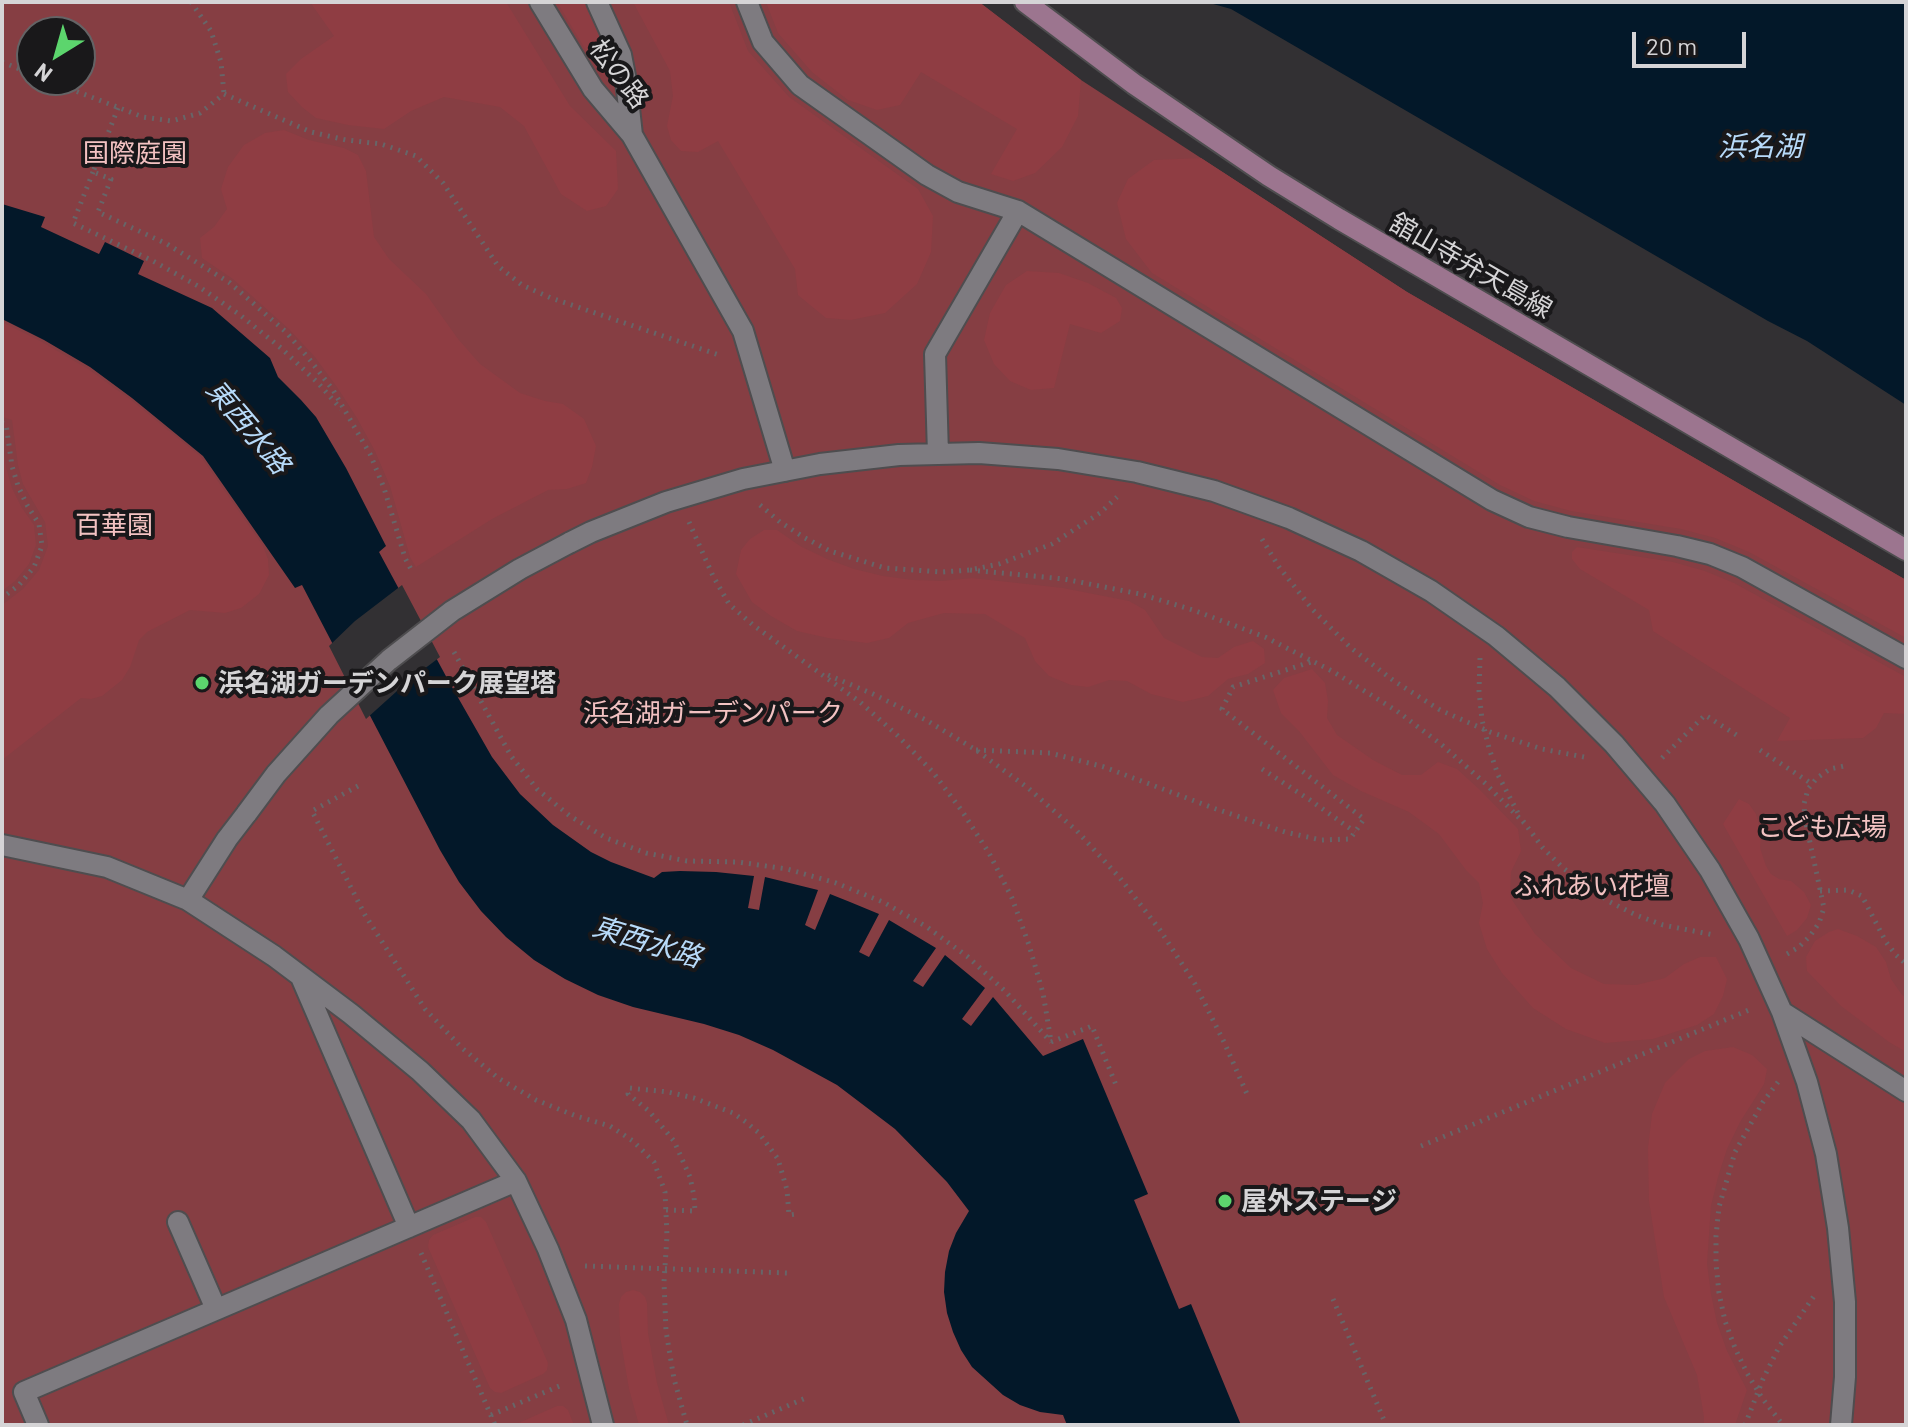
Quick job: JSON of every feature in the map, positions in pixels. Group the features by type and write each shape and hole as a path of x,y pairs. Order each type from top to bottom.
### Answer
{"main road":[{"name":"舘山寺弁天島線","path":"1025,2 1134,84 1292,190 1906,550"}],"lane":[{"name":"松の路","path":"540,2 593,89 632,135"},
{"path":"597,2 621,55 632,135 743,331 785,471"},
{"path":"747,2 763,42 800,85 927,175 958,192 1018,211 1492,500 1529,517 1568,527 1710,554 1742,567 1906,658"},
{"path":"938,454 935,354 1018,211"},
{"path":"188,900 227,839 276,774 329,715 389,660 452,611 520,569 591,532 679,498 737,481 836,462 899,455 979,453 1058,459 1138,472 1214,491 1289,518 1361,551 1431,591 1484,627 1557,687 1629,761 1665,804 1710,870 1747,936 1779,1005 1826,1154 1838,1228 1845,1302 1845,1377 1841,1425"},
{"path":"2,845 107,867 188,900 274,956 351,1014 471,1120 516,1181 555,1265 576,1320 603,1425"},
{"path":"301,977 409,1227"},
{"path":"1779,1005 1906,1091"},
{"path":"38,1425 24,1392 516,1181"},
{"path":"178,1222 216,1309"}],"path":[{"path":"191,2 211,31 221,62 224,94"},
{"path":"88,96 143,117 172,121 200,113 224,94"},
{"path":"224,94 311,132 381,144 416,156 443,183 498,266 522,285 551,298 754,366"},
{"path":"118,108 73,223 153,261 198,286 240,315 299,365 352,422"},
{"path":"93,172 111,179 98,212 167,244 230,283 286,332 333,390 370,454 384,488 405,558 413,573"},
{"path":"2,423 6,424 18,486 39,524 42,546 34,567 19,585 2,598"},
{"path":"970,570 999,564 1052,544 1100,513 1138,472"},
{"path":"737,481 758,504 805,538 830,551 885,568 913,572 970,570 1064,579 1140,594 1250,631 1314,661 1397,711 1442,745 1524,823"},
{"path":"679,498 713,576 729,604 879,718 932,771 962,811 989,853 1012,898 1043,993 1051,1042"},
{"path":"1241,501 1279,567 1313,610 1351,648 1394,681 1429,703 1485,730 1542,749 1595,759 1629,761"},
{"path":"1484,627 1479,677 1485,730 1498,775 1524,823 1543,848 1563,868 1610,902 1636,915 1663,925 1719,936 1747,936"},
{"path":"454,652 511,756 537,789 570,816 606,838 646,853 687,861 738,862 787,869 836,883 883,902 927,927 968,957 1005,991 1051,1042"},
{"path":"976,750 1050,753 1104,767 1285,832 1321,840 1350,839 1364,819 1222,709 1233,687 1314,661"},
{"path":"819,672 926,720 976,750 1028,788 1067,822 1120,878 1160,930 1195,984 1247,1094"},
{"path":"1642,778 1705,715 1738,736"},
{"path":"1760,750 1812,784"},
{"path":"1761,966 1799,947 1819,923 1824,908 1804,804 1808,789 1817,778 1830,769 1844,766"},
{"path":"1262,769 1355,832"},
{"path":"358,786 312,811 365,915 425,1009 462,1048 498,1078 536,1100 610,1126 633,1141 654,1162 665,1192 666,1331 674,1379 687,1425"},
{"path":"1820,891 1848,890 1862,896 1886,942 1906,964"},
{"path":"1421,1146 1779,1005"},
{"path":"1051,1042 1092,1026 1116,1085"},
{"path":"1783,1425 1757,1391 1725,1321 1719,1293 1716,1236 1719,1207 1735,1152 1763,1102 1799,1061"},
{"path":"666,1210 695,1211 690,1177 674,1141 649,1111 628,1094 629,1088 694,1098 733,1113 746,1122 759,1133 778,1159 787,1190 789,1215 797,1214"},
{"path":"409,1227 495,1425"},
{"path":"1745,1425 1757,1391 1779,1347 1820,1288 1842,1264"},
{"path":"555,1265 788,1273"},
{"path":"1333,1299 1386,1425"},
{"path":"491,1415 590,1373"},
{"path":"743,1425 808,1397"}],"green space":[{"name":"浜名湖ガーデンパーク","path":"2,2 979,2 1081,80 1407,292 1906,580 1906,1425 2,1425"},
{"path":"310,2 506,2 570,106 616,151 618,189 606,206 587,211 561,194 524,126 500,107 444,97 411,111 384,129 316,118 288,92 286,74 301,59 334,36"},
{"path":"557,2 584,2 609,58 611,71 607,75 599,72"},
{"path":"633,2 729,2 748,51 789,97 918,189 933,216 931,252 917,284 885,313 851,320 826,318 798,295 795,269 718,141 698,152 681,151 671,140 667,126 673,96 670,71"},
{"path":"766,2 979,2 1081,80 1078,116 1062,147 1035,173 1013,181 991,174 1017,129 921,72 900,105 877,110 848,100 812,72 778,33"},
{"path":"284,130 358,155 366,171 374,237 389,259 426,294 480,364 520,393 563,404 584,419 596,446 586,483 567,489 548,490 492,519 416,567 410,557 390,486 375,451 337,387 289,329 233,279 202,258 200,238 214,227 227,209 221,189 228,167 244,145 265,133"},
{"path":"1201,158 1407,292 1906,580 1906,638 1749,552 1715,538 1681,529 1571,511 1534,501 1500,485 1152,273 1126,239 1117,203 1128,179 1154,160"},
{"path":"1027,271 1059,273 1088,283 1116,298 1122,308 1120,321 1101,333 1070,324 1054,388 1031,390 1010,381 994,364 984,340 990,313 1006,285"},
{"name":"百華園","path":"2,322 88,369 201,457 263,546 269,575 259,594 241,608 225,613 190,610 147,632 139,640 122,680 102,696 81,698 2,760 2,605 23,589 39,570 48,546 45,522 23,484 12,420 2,417"},
{"path":"2,436 12,488 34,525 36,545 29,564 2,591"},
{"path":"764,530 777,530 827,559 883,576 942,581 972,578 1063,588 1129,601 1145,610 1164,638 1202,657 1218,658 1234,647 1253,641 1264,649 1265,663 1248,674 1228,679 1208,696 1183,702 1151,694 1127,681 1109,680 1088,687 1071,685 1049,676 1035,661 1025,638 985,614 944,613 908,623 889,638 867,643 797,631 752,602 736,574 741,550"},
{"path":"1577,547 1673,562 1734,583 1906,677 1906,714 1884,713 1876,728 1863,738 1777,741 1790,718 1653,631 1649,610 1580,569 1572,559 1572,552"},
{"path":"1312,669 1325,683 1327,718 1337,735 1373,760 1402,775 1421,775 1438,762 1457,769 1518,829 1521,851 1511,872 1510,897 1535,934 1571,968 1604,984 1636,985 1665,978 1700,957 1716,957 1727,979 1714,1014 1697,1025 1653,1039 1605,1043 1566,1029 1533,1008 1502,973 1487,949 1479,923 1483,903 1479,883 1439,834 1409,812 1333,775 1281,713 1273,690 1284,678"},
{"path":"1739,799 1749,804 1756,814 1761,833 1760,848 1771,874 1791,881 1804,892 1811,905 1807,918 1787,936 1723,824"},
{"path":"1838,929 1876,947 1886,962 1891,979 1906,997 1906,1052 1841,1006 1807,971 1806,957 1815,941"},
{"path":"1733,1047 1752,1055 1767,1069 1764,1084 1740,1122 1718,1177 1711,1206 1707,1264 1717,1323 1747,1390 1735,1425 1704,1425 1697,1375 1664,1297 1649,1201 1648,1148 1652,1114 1665,1083 1689,1059 1705,1051"},
{"path":"481,1217 486,1222 548,1363 543,1374 501,1393 490,1388 428,1247 433,1235"},
{"path":"626,1292 640,1292 647,1303 648,1333 657,1383 669,1425 639,1425 629,1389 620,1336 619,1304"},
{"path":"557,1406 568,1410 574,1425 514,1425"}],"water":[{"name":"浜名湖","path":"1206,2 1906,2 1906,405 1807,341 1231,9"},
{"name":"東西水路","path":"2,204 45,217 41,227 99,254 105,242 144,261 138,274 212,308 270,358 278,377 316,417 346,468 386,546 379,552 492,757 520,794 553,825 591,852 654,878 662,872 680,871 754,876 748,908 759,910 765,877 818,890 805,925 815,930 830,894 850,902 879,914 859,952 869,957 889,920 936,948 913,981 923,987 945,955 985,988 962,1019 971,1026 993,997 1043,1056 1083,1039 1148,1194 1134,1200 1179,1309 1191,1304 1241,1425 1067,1425 1063,1415 1040,1412 1003,1395 972,1367 961,1350 947,1313 944,1292 949,1251 969,1211 947,1182 895,1129 837,1085 773,1050 704,1024 598,995 534,960 506,937 459,882 440,850 302,585 295,588 203,456 90,367 2,319"}],"pier":[{"path":"402,585 440,657 366,719 329,646 355,621"}],"place":[{"name":"浜名湖ガーデンパーク展望塔","path":"202,683"},
{"name":"屋外ステージ","path":"1225,1201"}],"park label":[{"name":"国際庭園","path":"135,153"},
{"name":"こども広場","path":"1822,827"},
{"name":"ふれあい花壇","path":"1592,886"}]}
